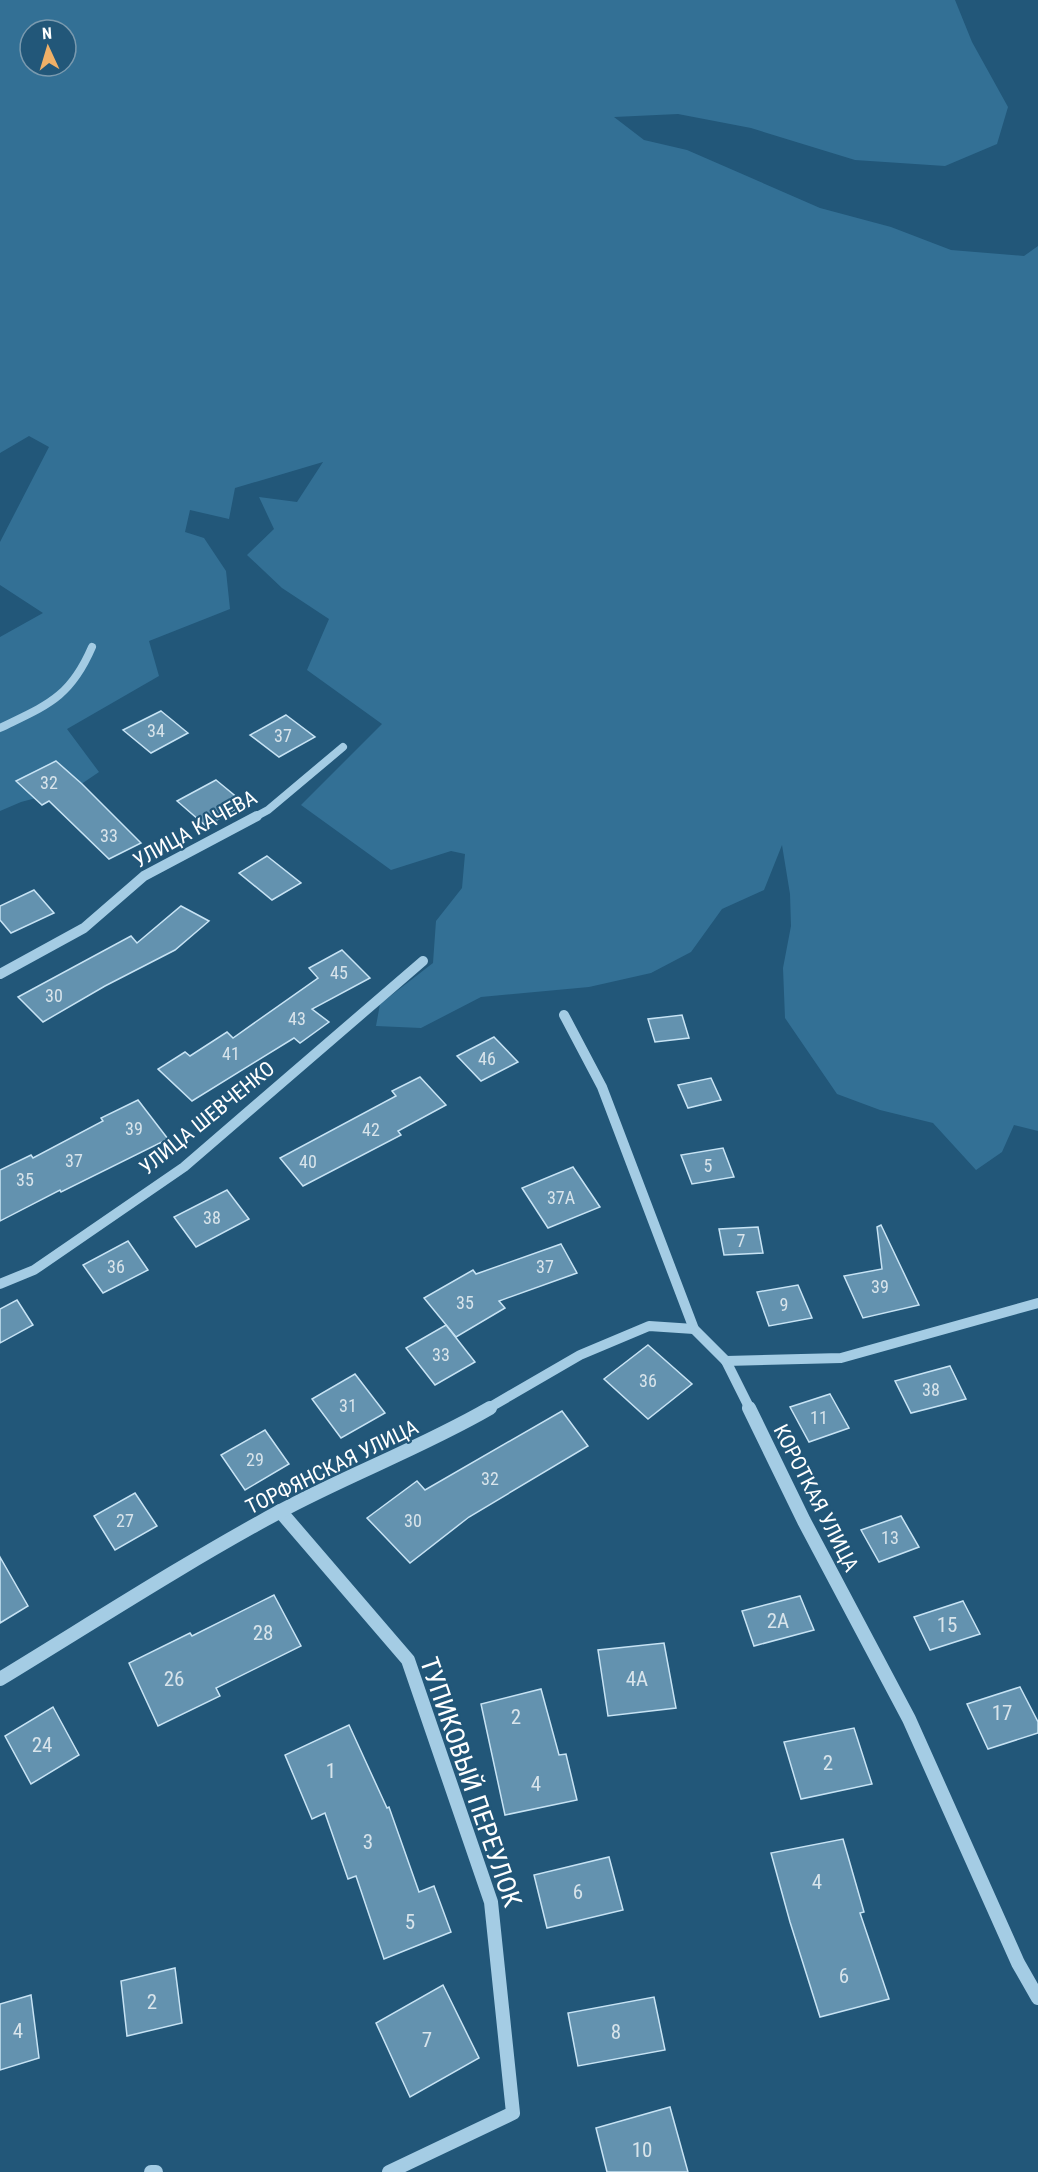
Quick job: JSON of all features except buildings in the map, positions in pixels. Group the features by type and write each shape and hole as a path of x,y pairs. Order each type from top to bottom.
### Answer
{"street":[{"path":"0,728 53,702 81,672 92,647"},
{"name":"УЛИЦА КАЧЕВА","path":"0,974 84,928 144,876 268,810 343,747"},
{"name":"УЛИЦА ШЕВЧЕНКО","path":"0,1284 34,1270 184,1167 423,961"},
{"name":"КОРОТКАЯ УЛИЦА","path":"564,1015 602,1087 694,1329 726,1361 804,1521 909,1719 1018,1962 1038,1998"},
{"path":"726,1361 841,1358 1038,1302"},
{"name":"ТОРФЯНСКАЯ УЛИЦА","path":"0,1679 219,1545 280,1511 445,1434 580,1355 649,1326 694,1329"},
{"name":"ТУПИКОВЫЙ ПЕРЕУЛОК","path":"280,1511 408,1660 491,1902 513,2113 389,2172"},
{"path":"151,2172 156,2172"}],"shaded area":[{"path":"0,0 955,0 972,42 1008,107 997,144 945,166 855,160 751,128 678,114 614,117 644,140 687,150 820,208 891,227 951,250 1024,256 1038,246 1038,1131 1014,1125 1002,1152 976,1170 933,1123 880,1110 837,1094 785,1018 783,968 791,926 790,894 782,845 764,890 722,909 691,952 651,973 589,987 481,997 421,1028 376,1026 380,1004 433,963 436,921 462,888 465,854 451,851 391,870 301,805 382,724 307,670 329,619 282,588 247,555 274,529 259,497 297,502 323,462 235,488 229,519 190,510 185,532 204,538 226,571 230,609 149,641 159,676 67,729 99,772 77,787 21,802 0,811 0,637 43,613 0,585 0,542 49,447 29,436 0,453"}]}
